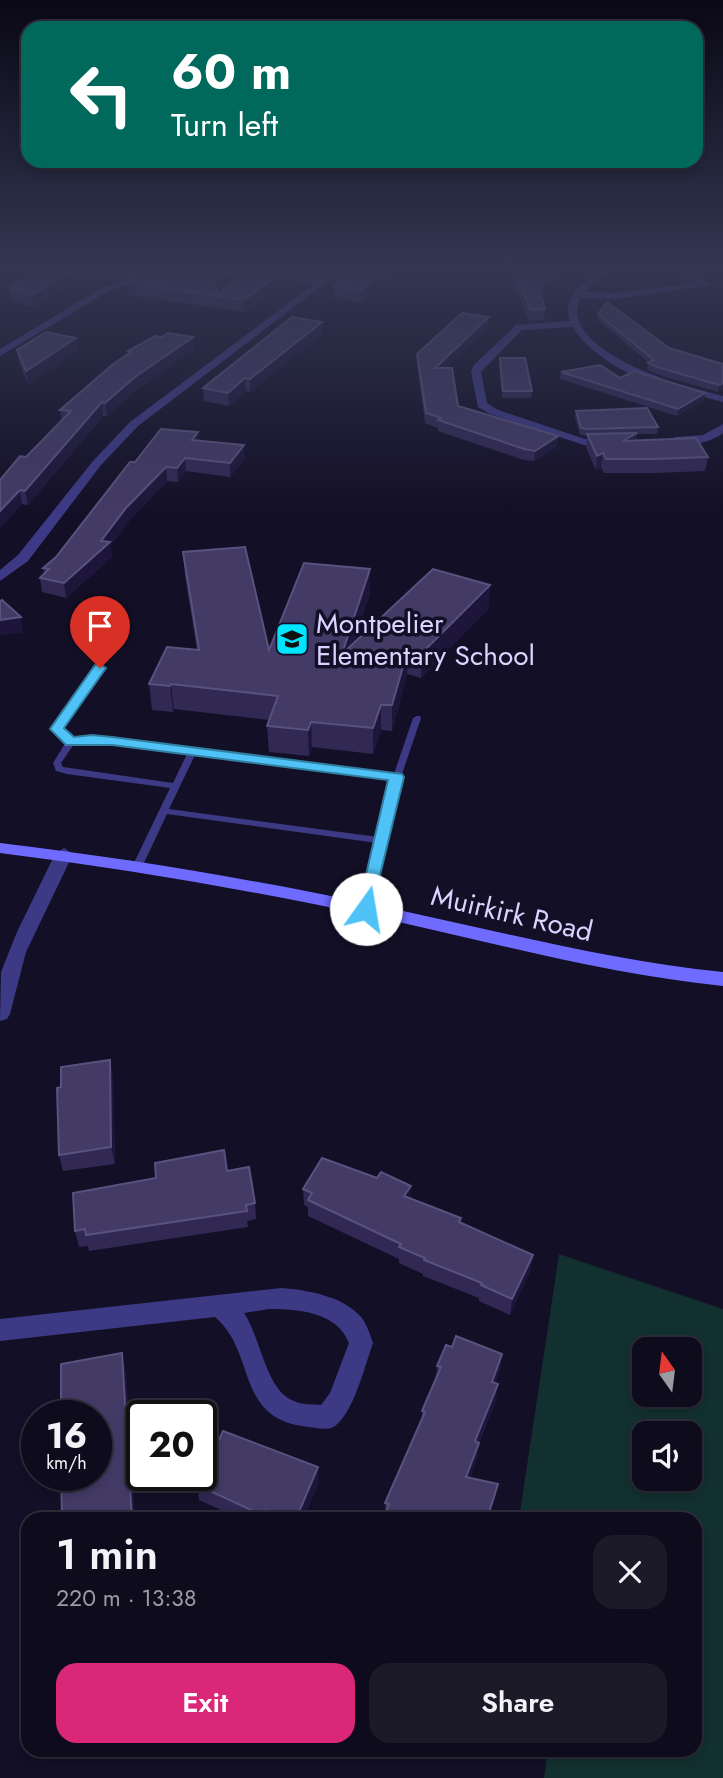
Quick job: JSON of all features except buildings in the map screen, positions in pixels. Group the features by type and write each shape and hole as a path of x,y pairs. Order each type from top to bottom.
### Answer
{"main road":[{"name":"Muirkirk Road","path":"0,848 64,854 366,909 639,970 723,979"}],"street":[{"path":"0,577 23,558 97,463 134,424 234,348"},
{"path":"496,348 476,372 482,405 494,412 584,442 624,441"},
{"path":"598,348 626,368 666,383 723,399"},
{"path":"663,440 703,439 715,436 723,427"},
{"path":"0,1014 2,999 25,930 64,854"},
{"path":"0,1330 200,1307 222,1308 260,1299 285,1299 314,1305 341,1315 353,1325 361,1343 340,1400 327,1417 286,1411 269,1397 260,1386 243,1328 222,1308"}],"lane":[{"path":"71,742 57,729 100,668"},
{"path":"366,909 397,777 417,718"},
{"path":"71,742 92,739 397,777"},
{"path":"71,742 58,763 60,769 175,786"},
{"path":"137,867 192,752"},
{"path":"163,811 382,841"}],"green space":[{"path":"559,1254 723,1309 723,1778 544,1778 547,1757 702,1757 702,1512 520,1512"}],"place":[{"name":"Montpelier Elementary School","path":"292,639"}],"route":[{"path":"100,668 57,729 71,742 92,739 132,743 397,777 366,909"}]}
